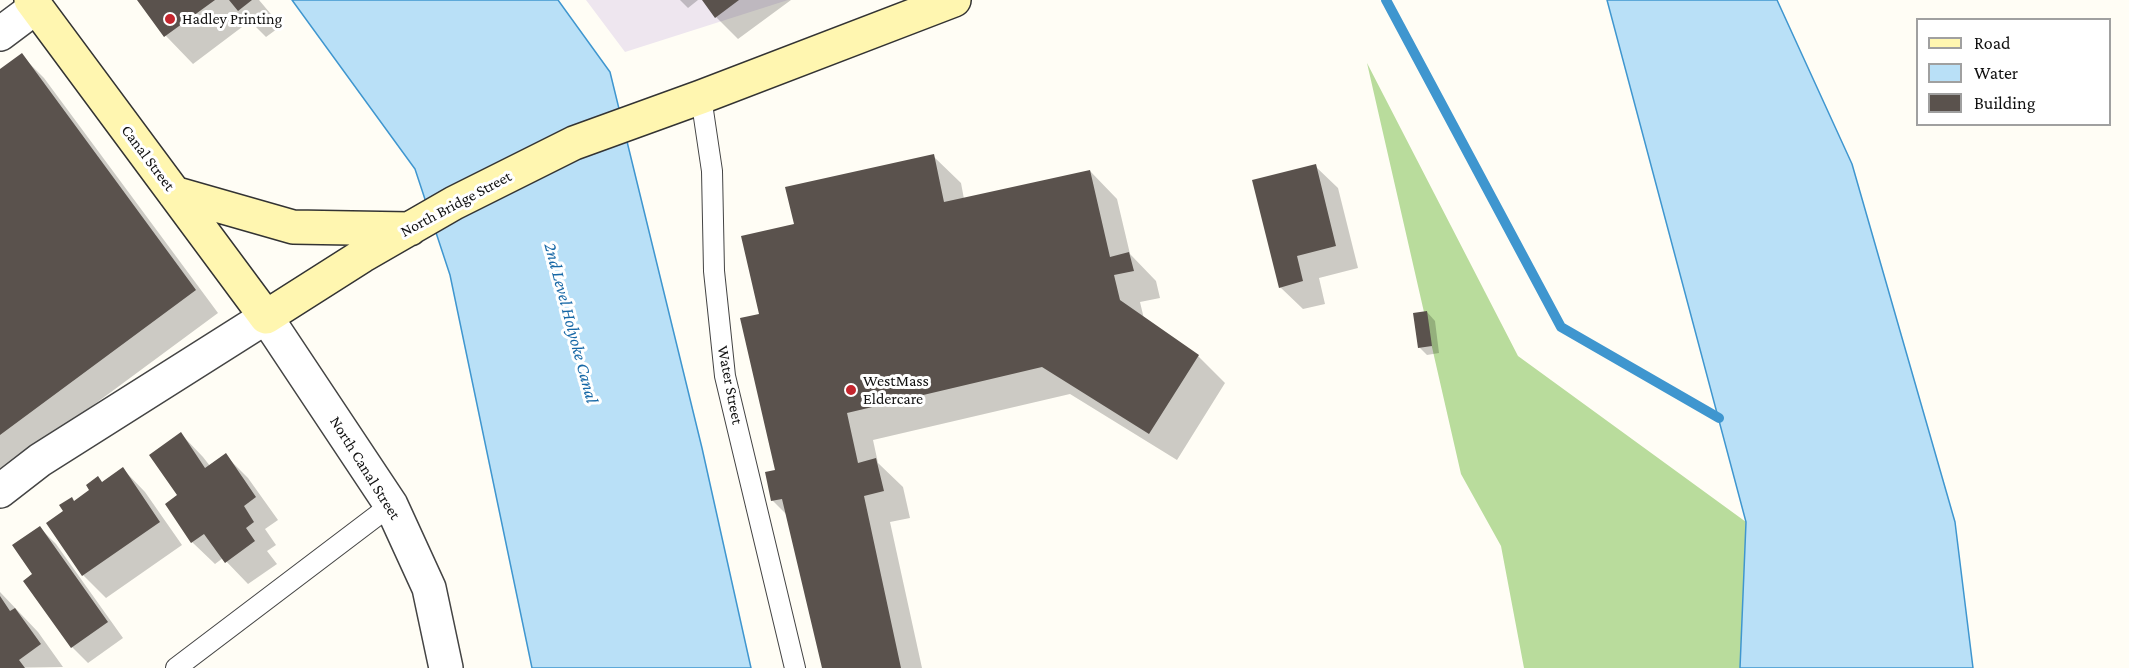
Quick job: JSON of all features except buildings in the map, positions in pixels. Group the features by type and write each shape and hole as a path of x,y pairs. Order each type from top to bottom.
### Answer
{"main road":[{"name":"North Bridge Street","path":"266,317 362,256 454,203 574,143 953,0"},
{"name":"Canal Street","path":"34,4 266,317"},
{"path":"174,193 293,226 412,228"}],"street":[{"path":"0,34 34,4"},
{"name":"North Bridge Street","path":"0,491 40,460 266,317"},
{"name":"North Canal Street","path":"266,317 391,505 429,588 446,668"}],"lane":[{"name":"Water Street","path":"701,97 712,171 714,271 725,376 795,668"},
{"path":"176,668 391,505"}],"shaded area":[{"path":"586,0 788,0 625,52"}],"green space":[{"path":"1367,63 1518,356 1746,522 1740,668 1524,668 1501,546 1461,474"}],"water":[{"name":"2nd Level Holyoke Canal","path":"292,0 558,0 610,72 702,448 751,668 532,668 450,275 415,169"},
{"path":"1607,0 1777,0 1852,164 1955,522 1973,668 1740,668 1746,522"}],"waterway":[{"path":"1386,0 1561,327 1719,418"}],"place":[{"name":"Hadley Printing","path":"170,19"},
{"name":"WestMass Eldercare","path":"851,390"}]}
